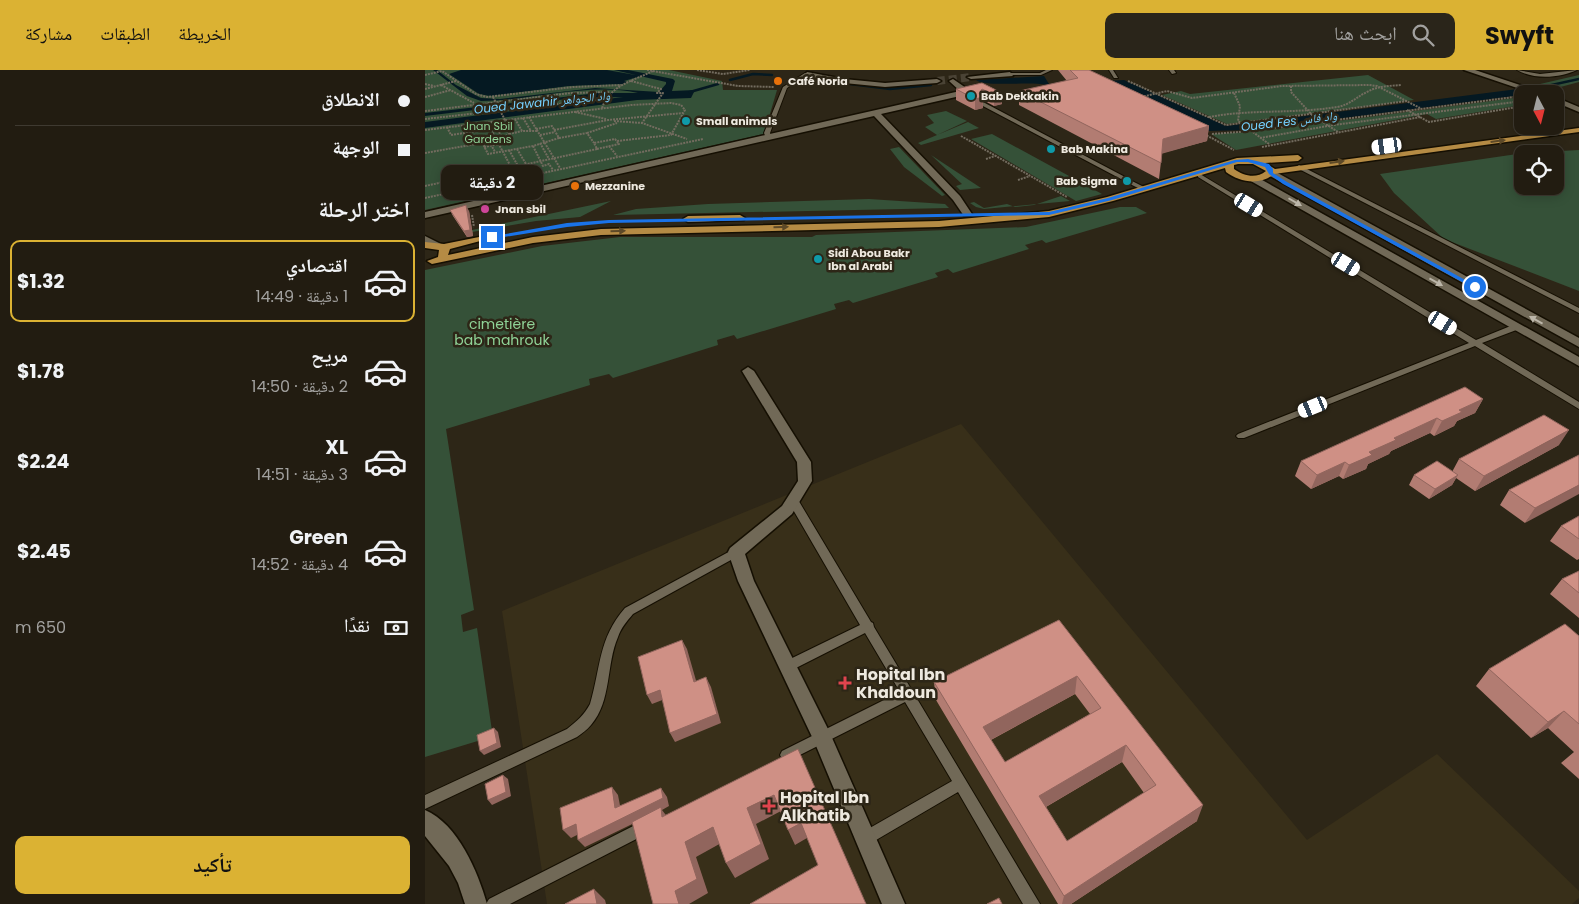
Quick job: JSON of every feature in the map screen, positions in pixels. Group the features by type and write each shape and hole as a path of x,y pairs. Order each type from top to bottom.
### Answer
{"main road":[{"path":"1564,123 1579,121"},
{"path":"1415,142 1514,129"},
{"path":"1189,177 1237,175 1252,178 1264,177 1271,173 1299,167 1579,130"},
{"path":"429,262 533,240 601,232 939,224 1049,214 1189,177 1242,160 1254,161 1304,157"},
{"path":"1254,161 1267,166 1271,173"},
{"path":"1230,164 1229,170 1237,175"},
{"path":"675,219 1049,214"},
{"path":"435,245 567,225 647,220"},
{"path":"429,262 444,252 435,245"}],"street":[{"path":"1468,70 1519,85"},
{"path":"971,78 1008,72"},
{"path":"805,76 885,86 935,81 907,75"},
{"path":"425,215 768,136 968,94 953,80"},
{"path":"1564,103 1579,110"},
{"path":"876,113 957,198 967,214"},
{"path":"1271,173 1579,343"},
{"path":"1252,178 1579,362"},
{"path":"425,239 435,245"},
{"path":"748,371 803,462 805,481 787,510 736,552 746,581 822,737 894,904"},
{"path":"425,821 447,842 465,871 477,904"}],"lane":[{"path":"1008,72 1041,74 1051,70"},
{"path":"1111,70 1116,77"},
{"path":"1519,70 1541,76 1575,70"},
{"path":"768,136 767,133 785,88 795,80 805,76"},
{"path":"983,104 1123,178"},
{"path":"1299,167 1579,311"},
{"path":"1200,176 1579,406"},
{"path":"1132,183 1144,189"},
{"path":"1241,436 1517,327"},
{"path":"793,501 869,626 1032,904"},
{"path":"425,802 572,733 588,719 597,703 611,634 618,621 629,611 736,552"},
{"path":"788,666 869,626"},
{"path":"778,760 908,694"},
{"path":"866,838 961,783"},
{"path":"494,904 655,822"}],"path":[{"path":"647,70 738,86 785,88"},
{"path":"697,70 723,74 750,70"},
{"path":"425,75 443,71 455,82 476,94 494,100 611,91"},
{"path":"602,108 603,99 611,91 654,71"},
{"path":"631,81 661,89 657,93 663,93 642,123"},
{"path":"1128,81 1226,125 1409,102"},
{"path":"425,89 455,82"},
{"path":"425,84 434,86"},
{"path":"441,85 475,104"},
{"path":"425,111 573,87 621,85"},
{"path":"1134,99 1169,91 1191,98 1291,86 1369,85 1379,87 1420,108"},
{"path":"1209,117 1241,112 1309,111 1349,105 1357,101 1361,95 1369,90 1401,85"},
{"path":"1291,86 1291,92 1312,115 1339,133"},
{"path":"425,97 451,90"},
{"path":"1233,92 1239,99 1241,112 1238,121 1269,144"},
{"path":"1211,134 1514,97"},
{"path":"425,119 603,99"},
{"path":"494,100 509,134"},
{"path":"1261,138 1415,114 1514,102"},
{"path":"425,130 655,103 681,105 685,110 671,135"},
{"path":"1407,110 1429,122 1514,108"},
{"path":"571,112 620,122 642,123 671,135 691,140"},
{"path":"540,136 608,120 683,113"},
{"path":"529,117 560,168"},
{"path":"1255,148 1420,117"},
{"path":"523,118 531,131"},
{"path":"515,119 522,131"},
{"path":"494,121 502,138"},
{"path":"487,122 511,167"},
{"path":"482,142 488,154 533,146 559,138 587,133 620,122"},
{"path":"498,140 509,134 552,126 559,138"},
{"path":"447,127 451,135 491,129"},
{"path":"544,128 552,140"},
{"path":"1199,130 1236,151"},
{"path":"587,133 597,149"},
{"path":"594,143 615,139 617,141 671,135"},
{"path":"961,136 1068,198"},
{"path":"425,153 496,138"},
{"path":"425,198 691,140 709,138"},
{"path":"488,139 495,152"},
{"path":"425,186 619,144 617,141"},
{"path":"540,143 549,159"},
{"path":"484,147 499,144"},
{"path":"533,146 543,166 549,164 553,170"},
{"path":"609,146 617,156"},
{"path":"517,149 529,169 523,170 526,176"},
{"path":"509,150 518,166"},
{"path":"986,159 996,156"},
{"path":"1018,180 1031,176"}],"shaded area":[{"name":"Hopital Ibn Khaldoun","path":"961,424 1307,840 1437,754 1579,891 1579,898 1572,904 547,904 502,611"}],"green space":[{"name":"Jnan Sbil Gardens","path":"425,70 669,70 722,81 723,90 777,90 764,134 425,210"},
{"path":"1368,75 1414,100 1227,124 1162,95 1181,91 1190,94"},
{"path":"1579,75 1579,82 1564,86 1540,84"},
{"path":"1514,98 1514,106 1436,119 1427,114 1236,150 1211,134 1252,132"},
{"path":"946,111 967,121 937,135 925,127 934,123 927,115"},
{"path":"968,122 979,128 921,145 918,143"},
{"path":"992,134 1102,194 1076,201 971,139"},
{"path":"899,147 945,195 942,196 904,167 890,149"},
{"path":"1579,150 1579,291 1444,239 1394,193 1380,174 1514,154 1514,195 1564,195 1564,151"},
{"path":"931,155 981,188 960,190 956,186 962,184"},
{"path":"1061,196 1070,201 1037,204"},
{"path":"869,199 945,204 949,208 613,215 636,209 708,204"},
{"path":"611,201 580,217 536,221 472,232 472,230"},
{"path":"974,202 984,208 1007,204 1013,206 984,209 970,203"},
{"path":"1037,204 1015,207 1013,206"},
{"name":"cimetière bab mahrouk","path":"1120,207 1136,207 1147,213 1046,243 1042,240 1025,245 1029,249 953,273 948,269 935,273 938,277 853,303 849,300 834,304 836,309 737,339 734,335 717,340 718,345 613,378 609,374 589,379 590,385 446,429 474,610 461,615 463,632 477,628 492,731 481,740 425,757 425,270 542,246 620,237 812,237 816,235 1026,227"}],"water":[{"path":"433,70 437,70 456,85 481,98 500,99 595,88 659,92 666,84 666,82 614,70 628,70 673,79 675,81 672,91 695,90 691,98 637,100 425,128 425,122 623,97 575,98 425,116 425,113 598,93 638,93 618,90 579,91 481,101 467,96"},
{"path":"461,70 607,70 641,76 624,81 627,82 623,84 569,86 490,96 479,94 449,74"},
{"path":"1044,76 1049,84 1124,80 1226,126 1514,90 1514,96 1250,130 1207,131 1209,127 1124,88 989,83 976,80"}],"building":[{"path":"1070,70 1089,70 1209,126 1163,139 1161,163 1019,91 1078,78"},
{"path":"982,83 1002,93 994,95 982,89 979,94 983,97 975,99 956,89"},
{"path":"466,205 470,230 464,231 450,210"},
{"path":"1465,387 1483,399 1459,410 1462,412 1442,421 1437,418 1394,438 1396,440 1369,452 1372,455 1349,465 1345,462 1317,475 1301,461"},
{"path":"1544,415 1569,430 1484,476 1459,459"},
{"path":"1579,455 1579,485 1535,508 1509,490"},
{"path":"1437,461 1458,475 1435,489 1414,475"},
{"path":"1579,516 1579,539 1561,526"},
{"path":"1579,571 1579,593 1562,579"},
{"path":"1059,620 1203,805 1064,896 934,682","holes":["1077,676 1101,708 1005,762 983,727","1126,745 1156,785 1067,841 1039,796"]},
{"path":"1565,624 1579,636 1579,724 1564,711 1548,722 1489,669"},
{"path":"682,640 694,682 706,677 717,714 670,733 660,690 647,695 638,657"},
{"path":"494,728 497,743 480,751 477,735"},
{"path":"798,749 866,904 750,904 818,865 801,823 788,830 774,795 747,808 761,844 726,863 713,827 685,842 697,879 675,891 679,904 653,904 632,822 661,807 662,817"},
{"path":"503,775 506,792 488,800 485,784"},
{"path":"612,787 615,808 661,788 663,798 578,840 576,824 563,830 560,808"},
{"path":"594,889 597,904 565,904"},
{"path":"999,898 1002,904 987,904"}],"waterway":[{"name":"Oued Fes واد فاس","path":"730,80 753,74 772,75"},
{"name":"Oued Fes واد فاس","path":"810,79 890,89 931,85"},
{"name":"Oued Fes واد فاس","path":"1551,85 1579,79"},
{"name":"Oued Jawahir واد الجواهر","path":"690,92 718,84"}],"tunnel":[{"path":"937,81 971,77"}],"place":[{"name":"Café Noria","path":"778,81"},
{"name":"Bab Dekkakin","path":"971,96"},
{"name":"Small animals","path":"686,121"},
{"name":"Bab Makina","path":"1051,149"},
{"name":"Bab Sigma","path":"1127,181"},
{"name":"Mezzanine","path":"575,186"},
{"name":"Jnan sbil","path":"485,209"},
{"name":"Sidi Abou Bakr Ibn al Arabi","path":"818,259"},
{"name":"Hopital Ibn Khaldoun","path":"845,683"},
{"name":"Hopital Ibn Alkhatib","path":"769,806"}],"route":[{"path":"492,237 567,225 609,221 1049,214 1189,177 1233,162 1248,160 1267,166 1271,169 1271,173 1285,183 1475,287"}]}
